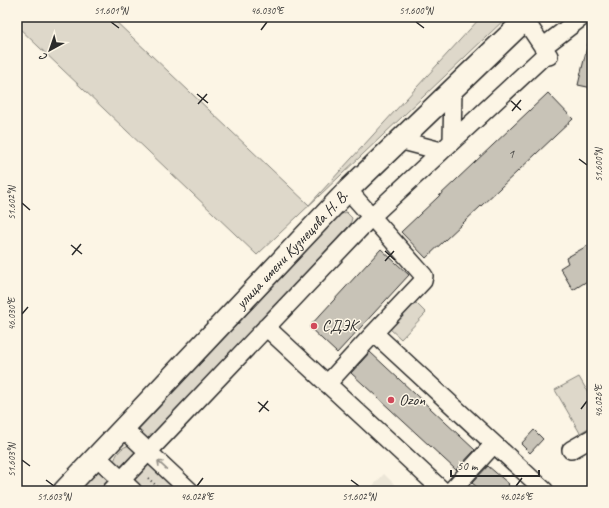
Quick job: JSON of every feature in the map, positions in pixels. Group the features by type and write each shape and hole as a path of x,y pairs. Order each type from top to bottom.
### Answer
{"main road":[{"name":"улица имени Кузнецова Н. В.","path":"64,491 348,190 527,18"}],"street":[{"path":"96,456 122,487 148,452 372,216 547,53 582,17"},
{"path":"527,18 547,53"},
{"path":"447,146 453,89"},
{"path":"399,140 447,146"},
{"path":"327,384 423,281 424,276 348,190"},
{"path":"266,327 443,491"},
{"path":"374,333 545,491"},
{"path":"123,428 190,491"},
{"path":"571,450 592,438"},
{"path":"451,491 494,444"}],"path":[{"path":"148,478 162,491"}],"shaded area":[{"path":"17,17 111,17 309,205 481,17 507,17 257,255 17,26"},
{"path":"346,212 352,218 350,225 150,439 145,441 137,433 138,430 340,215"},
{"path":"414,301 426,313 401,339 389,328"},
{"path":"579,377 592,399 592,426 580,433 555,390"},
{"path":"131,445 136,450 136,456 123,469 117,467 114,463 117,454 125,447"},
{"path":"147,465 154,466 181,491 141,491 135,481 136,476"},
{"path":"100,470 109,479 108,484 101,491 79,491"},
{"path":"384,474 401,491 368,491"}],"building":[{"path":"588,43 592,43 592,88 578,85"},
{"path":"548,93 573,119 426,258 401,232"},
{"path":"592,243 592,278 573,290 560,268 568,263 566,258"},
{"path":"381,249 409,275 337,353 309,327"},
{"path":"370,352 475,450 456,470 351,373"},
{"path":"534,430 543,439 530,453 521,444"},
{"path":"488,466 509,484 508,485 514,491 472,491 477,487 472,483"}],"place":[{"name":"СДЭК","path":"314,326"},
{"name":"Ozon","path":"391,400"}]}
